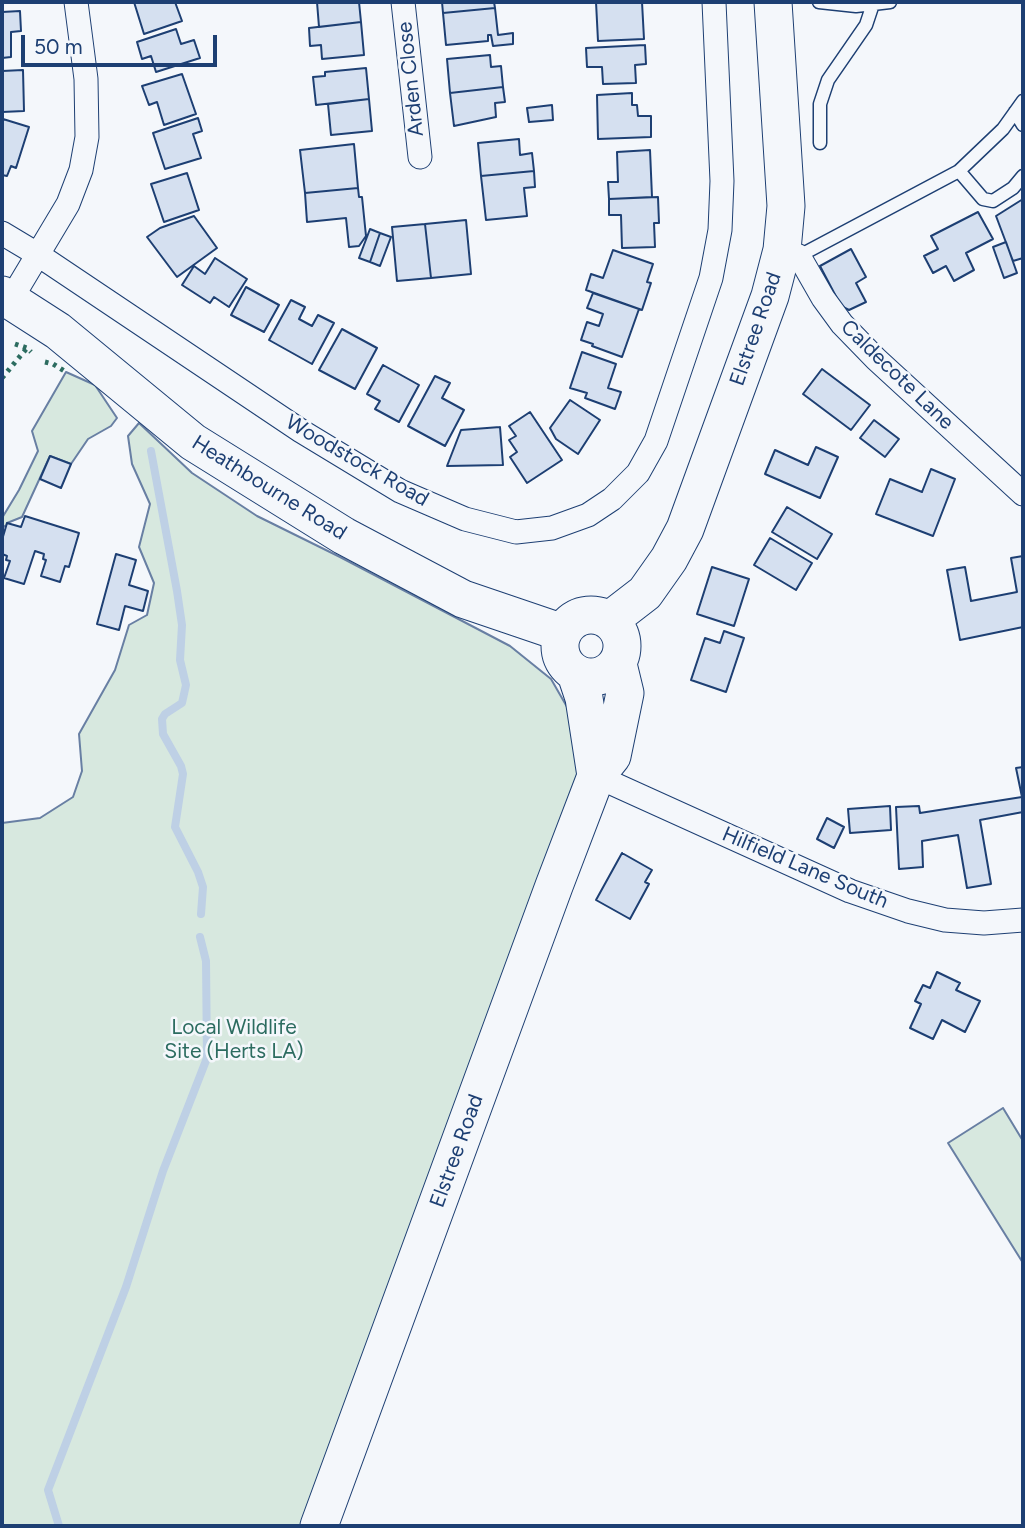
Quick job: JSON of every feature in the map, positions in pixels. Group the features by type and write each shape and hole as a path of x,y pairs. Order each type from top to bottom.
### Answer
{"main road":[{"name":"Elstree Road","path":"319,1526 596,776 612,756 625,693 618,664 623,643 617,628 610,621 645,593 669,559 685,529 770,296 791,253 773,2"},
{"name":"Heathbourne Road","path":"6,298 78,346 194,442 344,536 463,599 563,634"},
{"path":"563,634 569,624 582,616 593,615 610,621"},
{"name":"Elstree Road","path":"563,634 560,645 562,656 567,667 576,674 584,698 596,776"},
{"path":"576,674 583,677 600,677 618,664"}],"street":[{"path":"6,298 68,204 81,170 87,136 86,79 76,2"},
{"name":"Arden Close","path":"403,2 419,157"},
{"name":"Woodstock Road","path":"2,233 301,431 400,491 465,519 516,532 552,528 588,516 612,499 638,473 656,441 711,278 720,230 722,181 713,2"},
{"name":"Caldecote Lane","path":"791,253 842,324 1023,495"},
{"name":"Hilfield Lane South","path":"596,776 850,891 908,911 945,920 984,923 1023,920"}],"lane":[{"path":"819,2 890,2"},
{"path":"820,143 820,104 828,80 866,25 873,4"},
{"path":"791,253 959,171 984,149 1023,101"},
{"path":"1015,112 1023,125"},
{"path":"959,171 983,199 993,201 1013,188 1023,176"}],"green space":[{"path":"66,372 95,385 117,418 111,426 88,439 71,464 50,456 22,517 7,523 6,527 2,525 2,518 38,451 32,431"},
{"name":"Local Wildlife Site (Herts LA)","path":"139,423 192,473 257,516 510,646 551,679 578,726 579,780 305,1526 2,1526 2,823 40,818 73,797 82,771 79,734 115,670 129,625 147,615 154,583 139,547 150,504 132,464 128,436"},
{"path":"1003,1108 1023,1141 1023,1263 948,1143"}],"building":[{"path":"134,2 175,2 182,21 144,34"},
{"path":"317,2 359,2 361,22 319,27"},
{"path":"442,2 494,2 495,8 443,13"},
{"path":"596,2 642,2 644,39 598,41"},
{"path":"495,8 498,35 513,33 513,44 493,46 491,35 488,35 488,41 446,45 443,13"},
{"path":"20,11 21,31 11,32 11,57 2,58 2,12"},
{"path":"361,22 364,55 322,59 321,45 310,46 309,28"},
{"path":"176,29 181,44 194,40 200,58 156,72 151,56 142,59 137,42"},
{"path":"645,45 646,64 635,65 636,83 603,84 602,67 587,67 586,48"},
{"path":"490,55 491,67 501,66 503,87 450,93 447,59"},
{"path":"366,68 369,99 316,105 313,77 325,76 325,72"},
{"path":"23,70 24,111 2,112 2,71"},
{"path":"182,74 196,114 164,125 157,102 149,105 142,86"},
{"path":"503,87 505,102 495,103 496,117 454,126 450,93"},
{"path":"632,93 632,105 637,105 638,116 651,116 651,137 598,139 597,95"},
{"path":"369,99 372,131 331,135 328,104"},
{"path":"552,105 553,120 529,122 527,108"},
{"path":"198,118 202,131 193,134 201,158 165,169 153,133"},
{"path":"3,119 29,127 16,168 11,166 7,176 2,175"},
{"path":"519,139 520,155 532,153 534,171 481,176 478,143"},
{"path":"354,144 358,188 305,193 300,150"},
{"path":"650,150 652,197 609,199 608,182 618,182 617,152"},
{"path":"534,171 535,187 524,188 527,216 486,220 481,176"},
{"path":"187,173 199,210 164,222 151,184"},
{"path":"358,188 359,197 362,197 366,236 359,246 349,247 346,218 307,222 305,193"},
{"path":"658,197 659,223 654,223 655,247 622,248 621,215 609,215 609,199"},
{"path":"1023,199 1023,258 1013,261 996,216"},
{"path":"978,212 993,239 966,253 974,270 954,281 946,266 933,273 924,256 938,249 931,236"},
{"path":"194,216 217,248 177,277 147,237 160,228"},
{"path":"466,220 471,274 431,278 425,224"},
{"path":"425,224 431,278 397,281 392,227"},
{"path":"370,229 380,233 370,262 359,258"},
{"path":"380,233 391,237 380,266 370,262"},
{"path":"1006,242 1017,273 1004,278 993,247"},
{"path":"851,249 866,277 856,283 866,302 849,310 841,306 820,266"},
{"path":"613,250 653,264 647,282 651,283 642,310 586,290 591,274 603,278"},
{"path":"215,258 247,279 229,307 214,297 210,303 182,285 194,266 205,274"},
{"path":"246,287 279,305 264,332 231,315"},
{"path":"593,293 639,309 622,357 581,340 587,322 599,326 603,314 587,308"},
{"path":"291,300 305,307 299,319 312,326 318,315 334,323 312,364 269,340"},
{"path":"342,329 377,348 355,389 319,370"},
{"path":"582,352 616,364 608,388 621,392 615,409 585,398 587,393 570,388"},
{"path":"383,365 419,385 399,422 375,409 380,401 367,394"},
{"path":"822,369 870,405 851,430 803,394"},
{"path":"435,376 450,383 442,398 464,410 445,446 408,426"},
{"path":"570,400 600,420 578,454 556,439 550,428"},
{"path":"530,412 562,460 527,483 510,457 517,452 509,440 516,436 509,426"},
{"path":"874,420 899,439 885,457 860,438"},
{"path":"500,427 503,465 447,466 461,430"},
{"path":"816,447 838,457 820,498 765,474 775,450 808,465"},
{"path":"50,456 71,464 61,488 40,479"},
{"path":"931,469 955,479 933,536 876,514 890,479 922,492"},
{"path":"787,507 832,534 817,559 772,532"},
{"path":"25,516 79,533 69,567 65,566 60,582 41,576 46,560 43,559 44,554 35,551 24,584 4,578 10,561 2,554 2,540 7,523 21,527"},
{"path":"770,538 812,563 796,590 754,565"},
{"path":"116,554 136,560 129,585 148,591 143,611 125,606 119,630 97,624"},
{"path":"1023,556 1023,627 960,640 947,570 965,567 971,601 1017,592 1011,558"},
{"path":"712,567 749,579 734,626 697,614"},
{"path":"724,631 744,638 726,692 691,680 705,638 720,643"},
{"path":"1023,767 1023,812 980,820 991,884 967,888 958,835 922,841 923,867 899,869 896,807 919,806 920,813 1022,797 1016,768"},
{"path":"890,806 891,830 850,833 848,809"},
{"path":"827,818 844,827 834,848 817,839"},
{"path":"622,853 652,870 645,882 649,884 630,919 596,900"},
{"path":"937,972 960,983 956,990 980,1001 965,1032 942,1020 933,1039 910,1028 921,1004 915,1001 923,985 930,988"}],"waterway":[{"path":"151,451 177,591 182,625 180,660 186,685 182,703 162,719 163,734 183,774 175,827 203,887 201,914"},
{"path":"59,1526 48,1490 126,1287 163,1171 207,1058 206,961 200,937"}],"hedge":[{"path":"15,344 31,352"},
{"path":"2,378 27,348"},
{"path":"45,362 66,372"}]}
